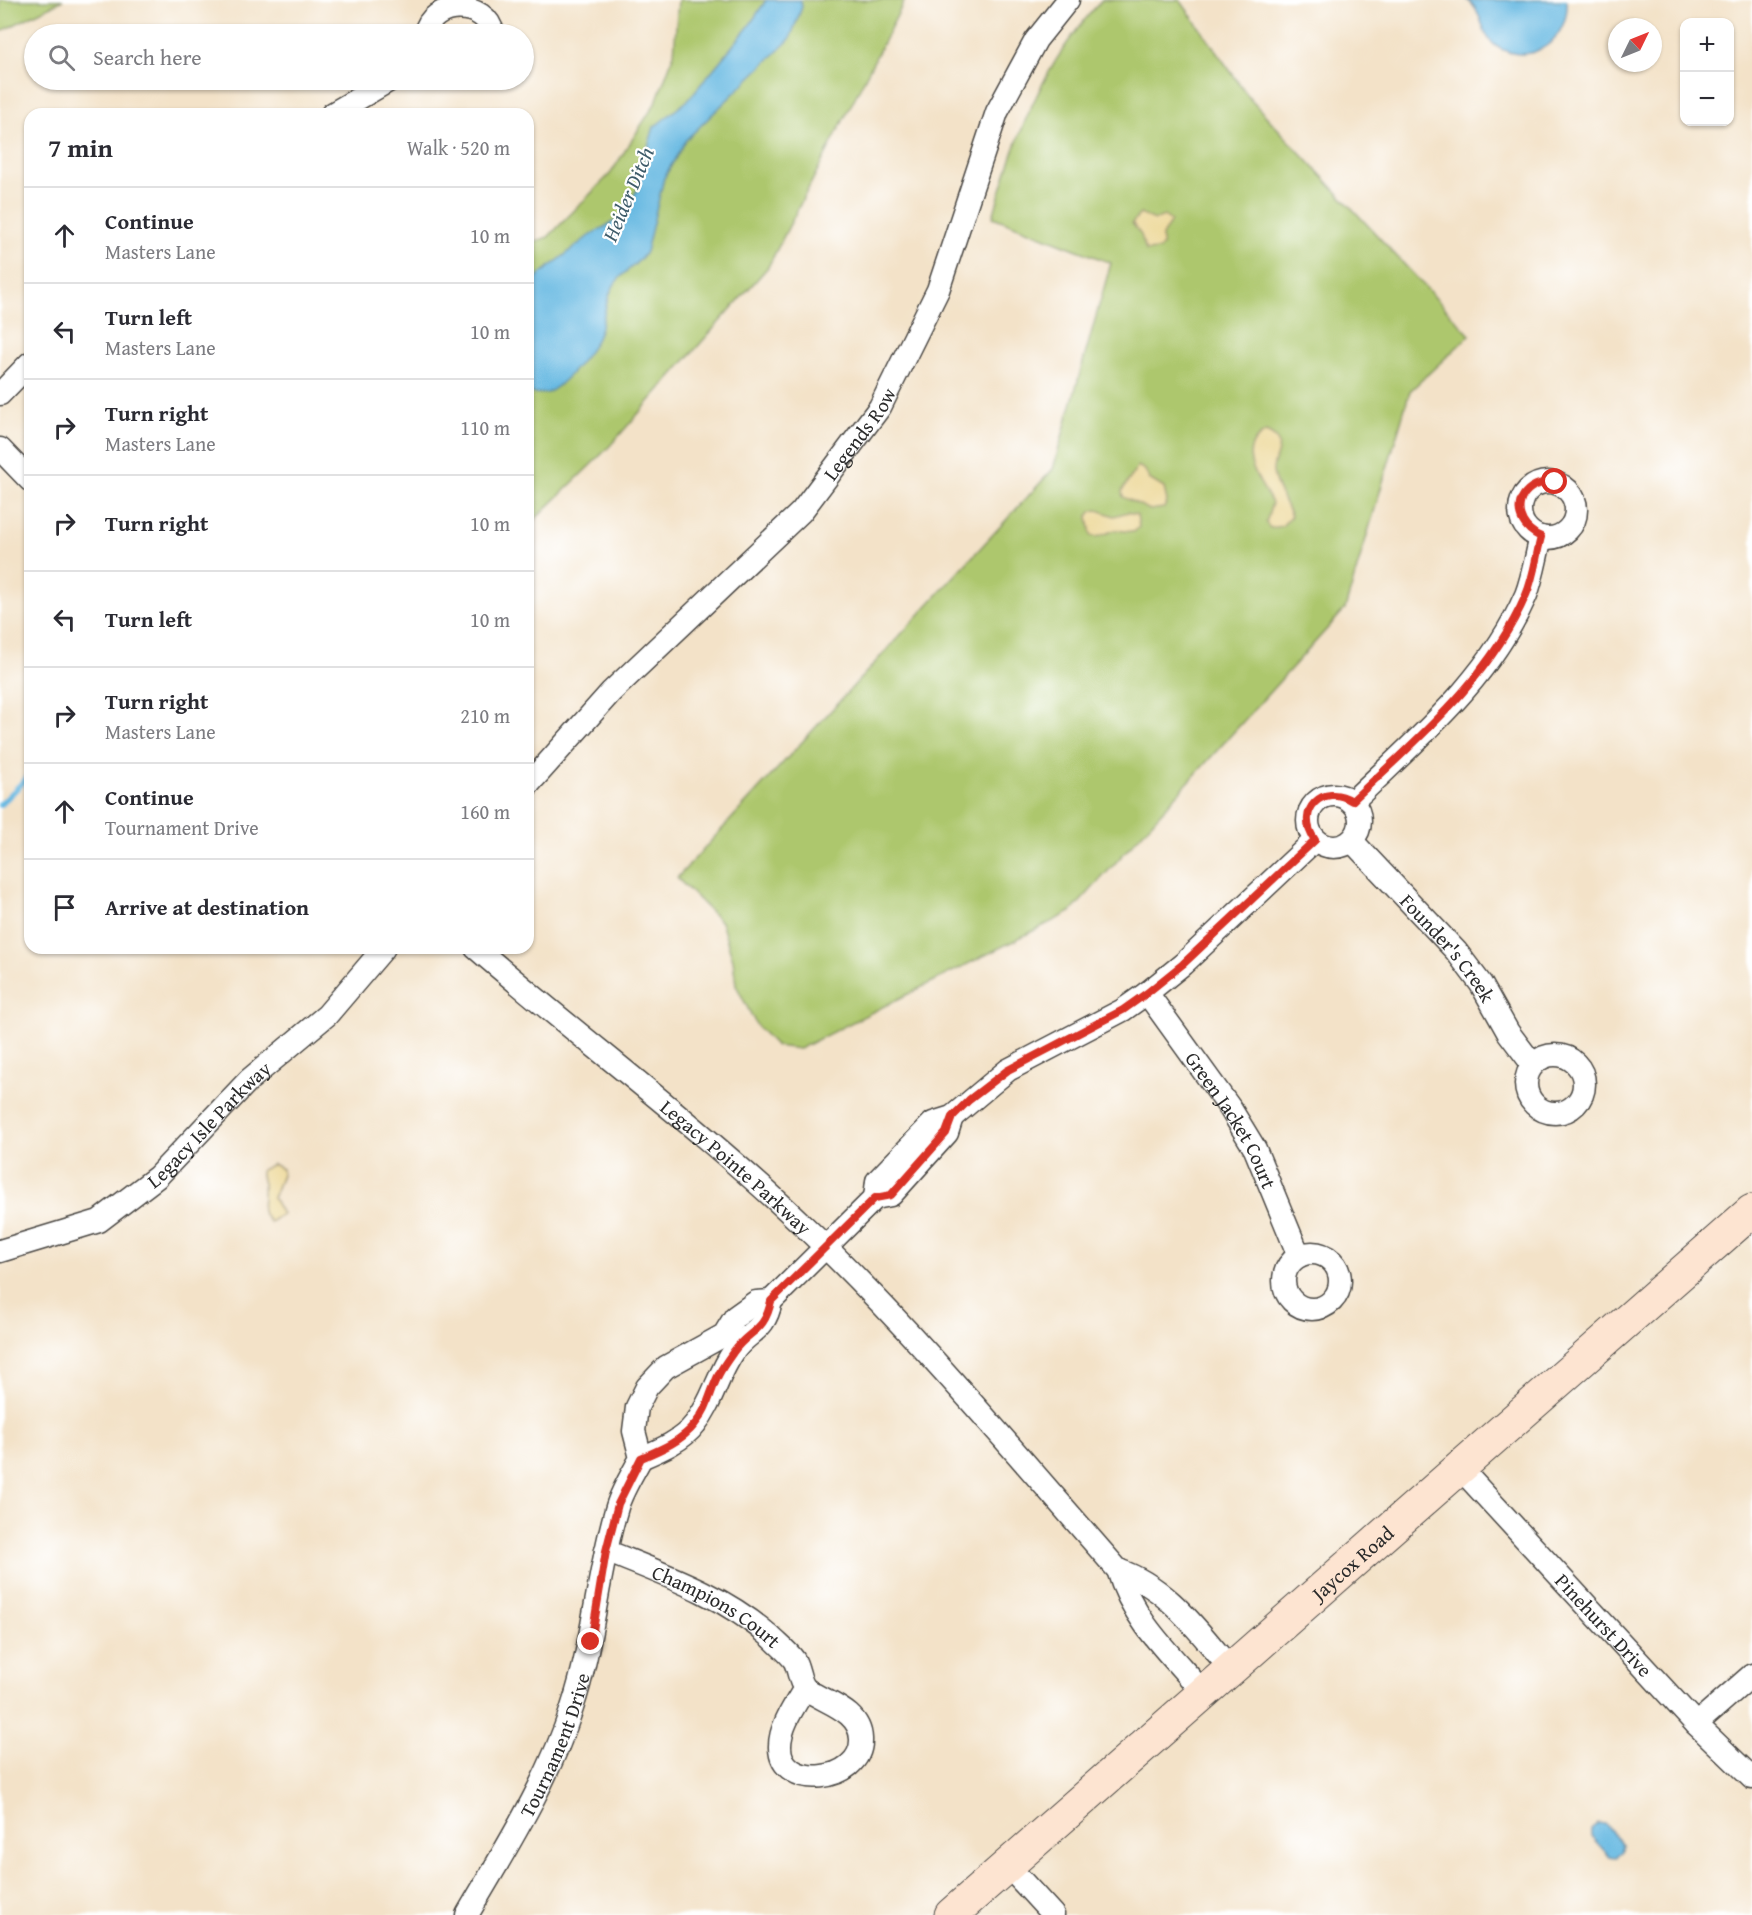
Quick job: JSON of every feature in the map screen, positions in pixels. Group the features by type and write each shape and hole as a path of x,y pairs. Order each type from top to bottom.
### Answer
{"street":[{"name":"Legends Row","path":"534,778 611,692 801,512 880,407 938,290 996,112 1036,40 1068,0"},
{"path":"428,24 438,10 450,5 463,4 475,7 485,15 489,24"},
{"path":"342,108 373,90"},
{"path":"0,394 24,369"},
{"path":"0,448 24,474"},
{"path":"1352,801 1447,710 1479,675 1505,636 1527,594 1541,537"},
{"path":"1335,794 1352,801 1360,817 1360,826 1352,841 1337,847 1329,847 1315,840 1307,823 1312,806 1318,799 1335,794"},
{"path":"730,1342 666,1367 647,1387 637,1407 634,1431 641,1458 667,1447 695,1425 710,1400 730,1342 735,1317 756,1302 771,1301 875,1198 877,1181 911,1159 933,1124 952,1117 1008,1070 1123,1010 1147,993 1183,964 1315,840"},
{"name":"Founder's Creek","path":"1352,841 1456,951 1481,984 1508,1032 1533,1065"},
{"name":"Legacy Isle Parkway","path":"0,1251 99,1221 157,1177 249,1080 327,1015 379,954"},
{"name":"Legacy Pointe Parkway","path":"483,954 725,1155 826,1247 907,1331 1119,1570 1125,1593 1137,1616 1203,1692"},
{"name":"Green Jacket Court","path":"1147,993 1230,1107 1255,1149 1299,1256"},
{"name":"Jaycox Road","path":"951,1915 1752,1210"},
{"name":"Tournament Drive","path":"466,1915 515,1833 547,1772 572,1708 591,1642 606,1551 618,1504 641,1458"},
{"name":"Pinehurst Drive","path":"1460,1468 1696,1724 1752,1778"},
{"name":"Champions Court","path":"606,1551 689,1585 733,1608 770,1636 794,1660 805,1688"},
{"name":"Legacy Pointe Parkway","path":"1119,1570 1140,1577 1164,1593 1230,1668"},
{"path":"1696,1724 1752,1675"},
{"path":"1008,1866 1053,1915"}],"green space":[{"path":"0,0 63,0 0,32"},
{"path":"678,0 905,0 768,267 608,448 534,520 534,242 548,237 611,173 656,102 674,54"},
{"path":"1102,0 1180,0 1251,100 1470,335 1410,391 1345,609 1071,912 799,1049 776,1046 757,1026 736,985 733,960 721,922 677,878 1053,469 1111,263 993,217 1022,129 1047,75 1081,24"}],"sand":[{"path":"1140,214 1154,220 1164,216 1171,221 1162,236 1162,246 1159,250 1146,251 1141,235 1132,223"},
{"path":"1266,432 1277,440 1278,450 1273,472 1291,516 1282,526 1270,528 1266,523 1272,503 1256,476 1250,457 1251,448 1256,439"},
{"path":"1138,466 1145,470 1149,479 1164,488 1167,501 1164,508 1150,510 1123,497 1122,491"},
{"path":"1098,510 1114,516 1128,512 1137,515 1139,527 1134,532 1115,530 1097,537 1091,536 1088,516 1092,511"},
{"path":"273,1164 282,1169 273,1198 282,1214 270,1222 263,1209 261,1170"}],"water":[{"path":"766,0 801,0 802,7 790,39 686,140 664,178 646,252 614,285 608,298 600,331 589,352 553,390 547,393 534,393 534,279 590,235 620,218 639,187 654,127 687,101 749,26"},
{"path":"1467,0 1567,0 1562,27 1555,38 1535,52 1522,54 1509,52 1496,46 1487,36 1476,10"},
{"path":"1598,1823 1605,1824 1623,1844 1623,1851 1616,1857 1609,1856 1591,1836 1591,1829"}],"waterway":[{"name":"Heider Ditch","path":"0,805 24,781"}],"route":[{"path":"591,1642 606,1551 618,1504 641,1458 667,1447 695,1425 710,1400 718,1375 736,1348 753,1334 768,1316 771,1301 875,1198 891,1195 946,1133 952,1117 969,1100 1008,1070 1052,1045 1123,1010 1183,964 1315,840 1307,823 1308,814 1318,799 1335,794 1352,801 1447,710 1479,675 1505,636 1527,594 1541,537 1531,532 1523,524 1520,503 1525,493 1533,485 1555,482"}]}
